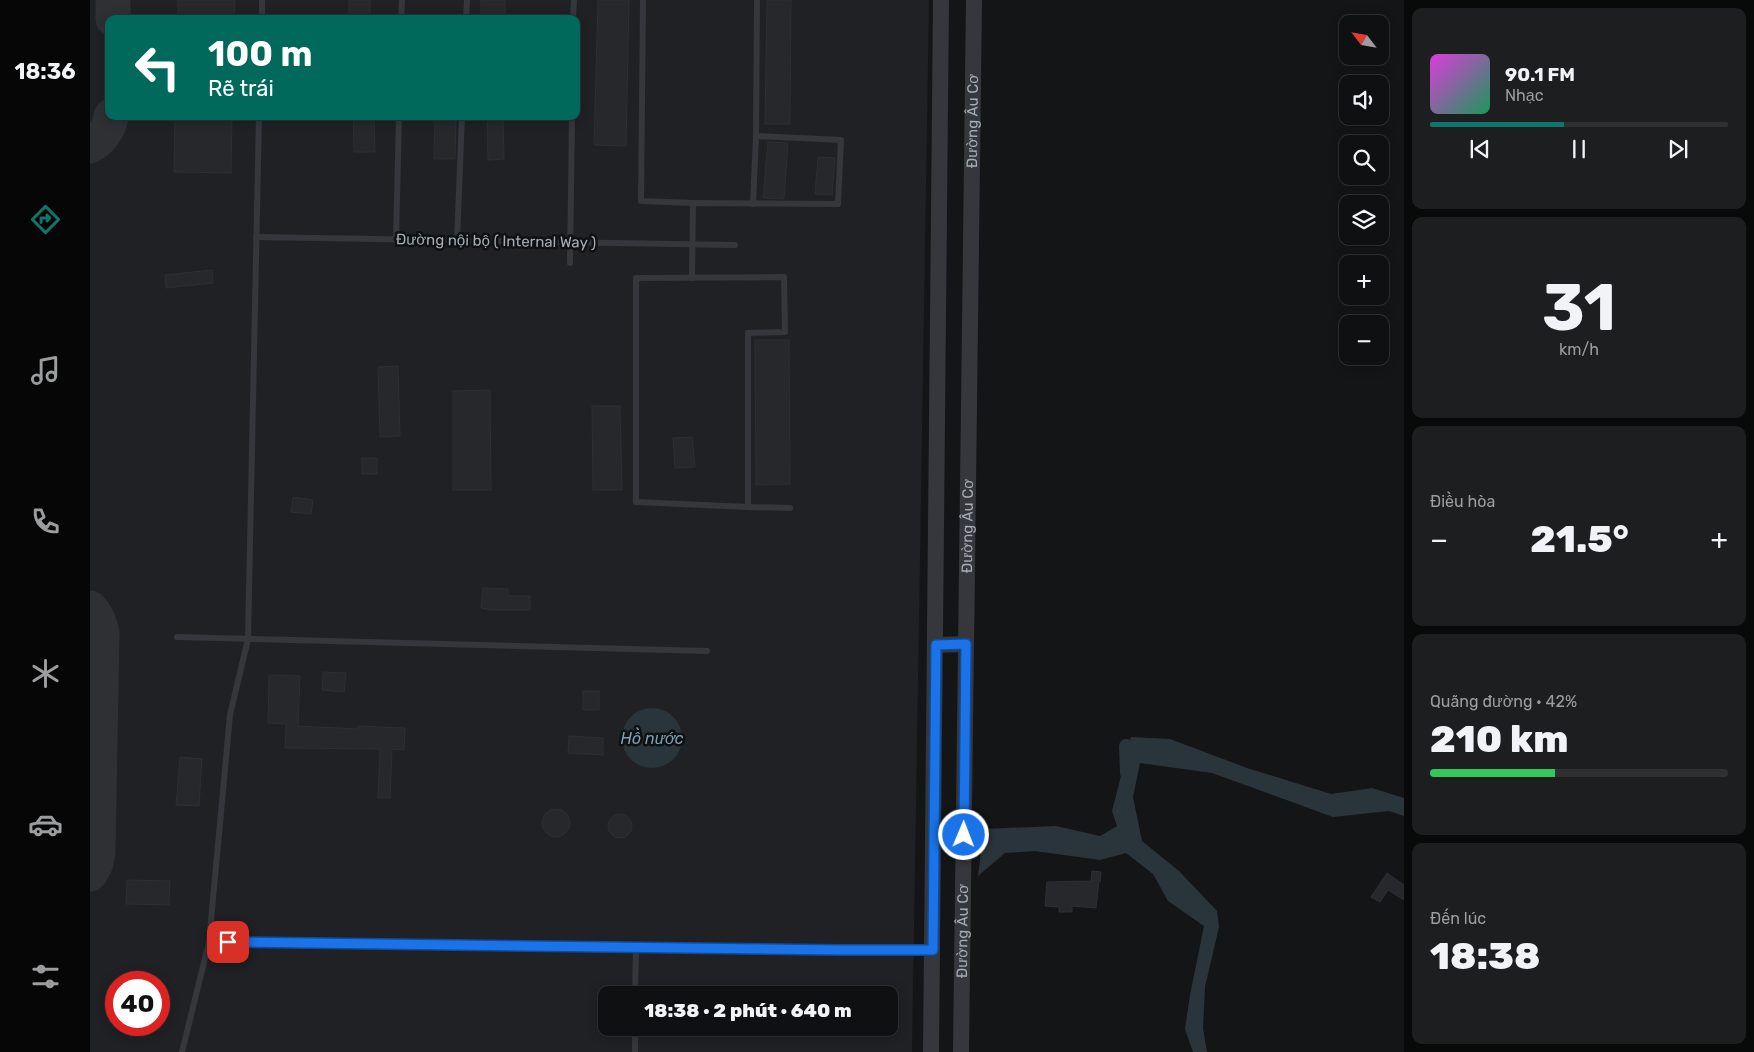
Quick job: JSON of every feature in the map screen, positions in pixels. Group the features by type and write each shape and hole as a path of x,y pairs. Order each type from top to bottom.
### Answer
{"street":[{"name":"Đường Âu Cơ","path":"931,1052 941,0"},
{"name":"Đường Âu Cơ","path":"961,1052 974,0"},
{"path":"936,645 966,644"}],"lane":[{"path":"262,0 262,15"},
{"path":"401,15 402,0"},
{"path":"466,15 467,0"},
{"path":"573,15 574,0"},
{"path":"643,0 641,200 693,204 838,204 841,140 756,136"},
{"path":"753,204 756,136 757,0"},
{"path":"182,1052 209,942 230,716 248,638 259,120"},
{"path":"396,240 399,120"},
{"path":"457,240 462,120"},
{"path":"570,263 572,120"},
{"path":"692,278 693,204"},
{"name":"Đường nội bộ ( Internal Way )","path":"256,237 735,245"},
{"path":"748,507 748,333 785,332 784,277 636,278 636,502 748,507 790,508"},
{"path":"177,637 707,651"},
{"path":"209,942 933,950"},
{"path":"635,986 636,946"},
{"path":"635,1036 635,1052"}],"shaded area":[{"path":"90,0 929,0 912,1052 90,1052"}],"water":[{"name":"Hồ nước","path":"652,708 669,713 677,721 682,738 677,755 669,763 652,768 635,763 627,755 622,738 627,721 635,713"},
{"path":"1131,737 1170,739 1247,768 1331,794 1372,788 1404,798 1404,816 1389,811 1333,817 1212,773 1140,763 1133,797 1142,841 1179,871 1217,911 1219,927 1205,987 1203,1028 1207,1052 1193,1052 1185,1029 1204,926 1168,901 1153,874 1126,853 1100,860 1035,851 1005,853 978,876 984,829 1056,826 1100,836 1117,826 1112,811"}],"building":[{"path":"178,0 235,0 234,15 178,15"},
{"path":"349,0 370,0 370,15 349,15"},
{"path":"481,0 505,0 505,15 481,15"},
{"path":"598,0 629,0 626,146 594,145"},
{"path":"767,0 791,0 790,124 765,124"},
{"path":"175,120 232,120 231,173 174,172"},
{"path":"353,120 374,120 375,152 354,152"},
{"path":"435,120 456,120 455,159 434,159"},
{"path":"487,120 503,120 504,159 488,160"},
{"path":"768,142 788,143 784,199 763,198"},
{"path":"818,157 835,158 832,195 815,194"},
{"path":"212,270 213,283 166,288 165,275"},
{"path":"755,340 789,340 790,484 756,485"},
{"path":"398,366 400,436 380,437 378,367"},
{"path":"490,390 491,490 453,490 453,391"},
{"path":"592,406 620,406 622,490 593,490"},
{"path":"692,437 695,467 675,468 673,438"},
{"path":"362,458 377,458 377,474 362,474"},
{"path":"293,497 313,500 311,514 291,512"},
{"path":"483,588 508,589 508,596 530,596 530,610 491,610 481,608"},
{"path":"323,672 346,673 344,692 322,690"},
{"path":"269,675 300,676 298,726 358,729 358,726 405,728 404,750 392,749 390,798 378,798 380,749 285,748 286,724 268,723"},
{"path":"583,691 599,691 599,710 583,710"},
{"path":"569,736 603,738 603,755 568,753"},
{"path":"180,757 202,759 199,806 176,805"},
{"path":"556,809 566,813 570,823 566,833 556,837 546,833 542,823 546,813"},
{"path":"620,814 629,817 632,826 629,835 620,838 611,835 608,826 611,817"},
{"path":"1092,871 1101,872 1096,908 1072,906 1072,912 1059,912 1059,907 1045,906 1047,882 1093,881 1091,881"},
{"path":"1387,873 1404,885 1404,900 1388,890 1380,902 1371,897"},
{"path":"127,880 170,881 169,905 126,904"}],"waterway":[{"path":"1127,773 1126,746 1147,751"}],"taxiway":[{"path":"113,0 113,15"},
{"path":"90,146 104,133 110,120"},
{"path":"90,608 98,619 102,633 98,852 96,863 90,874"}],"route":[{"path":"228,942 933,950 936,645 966,644 964,835"}]}
